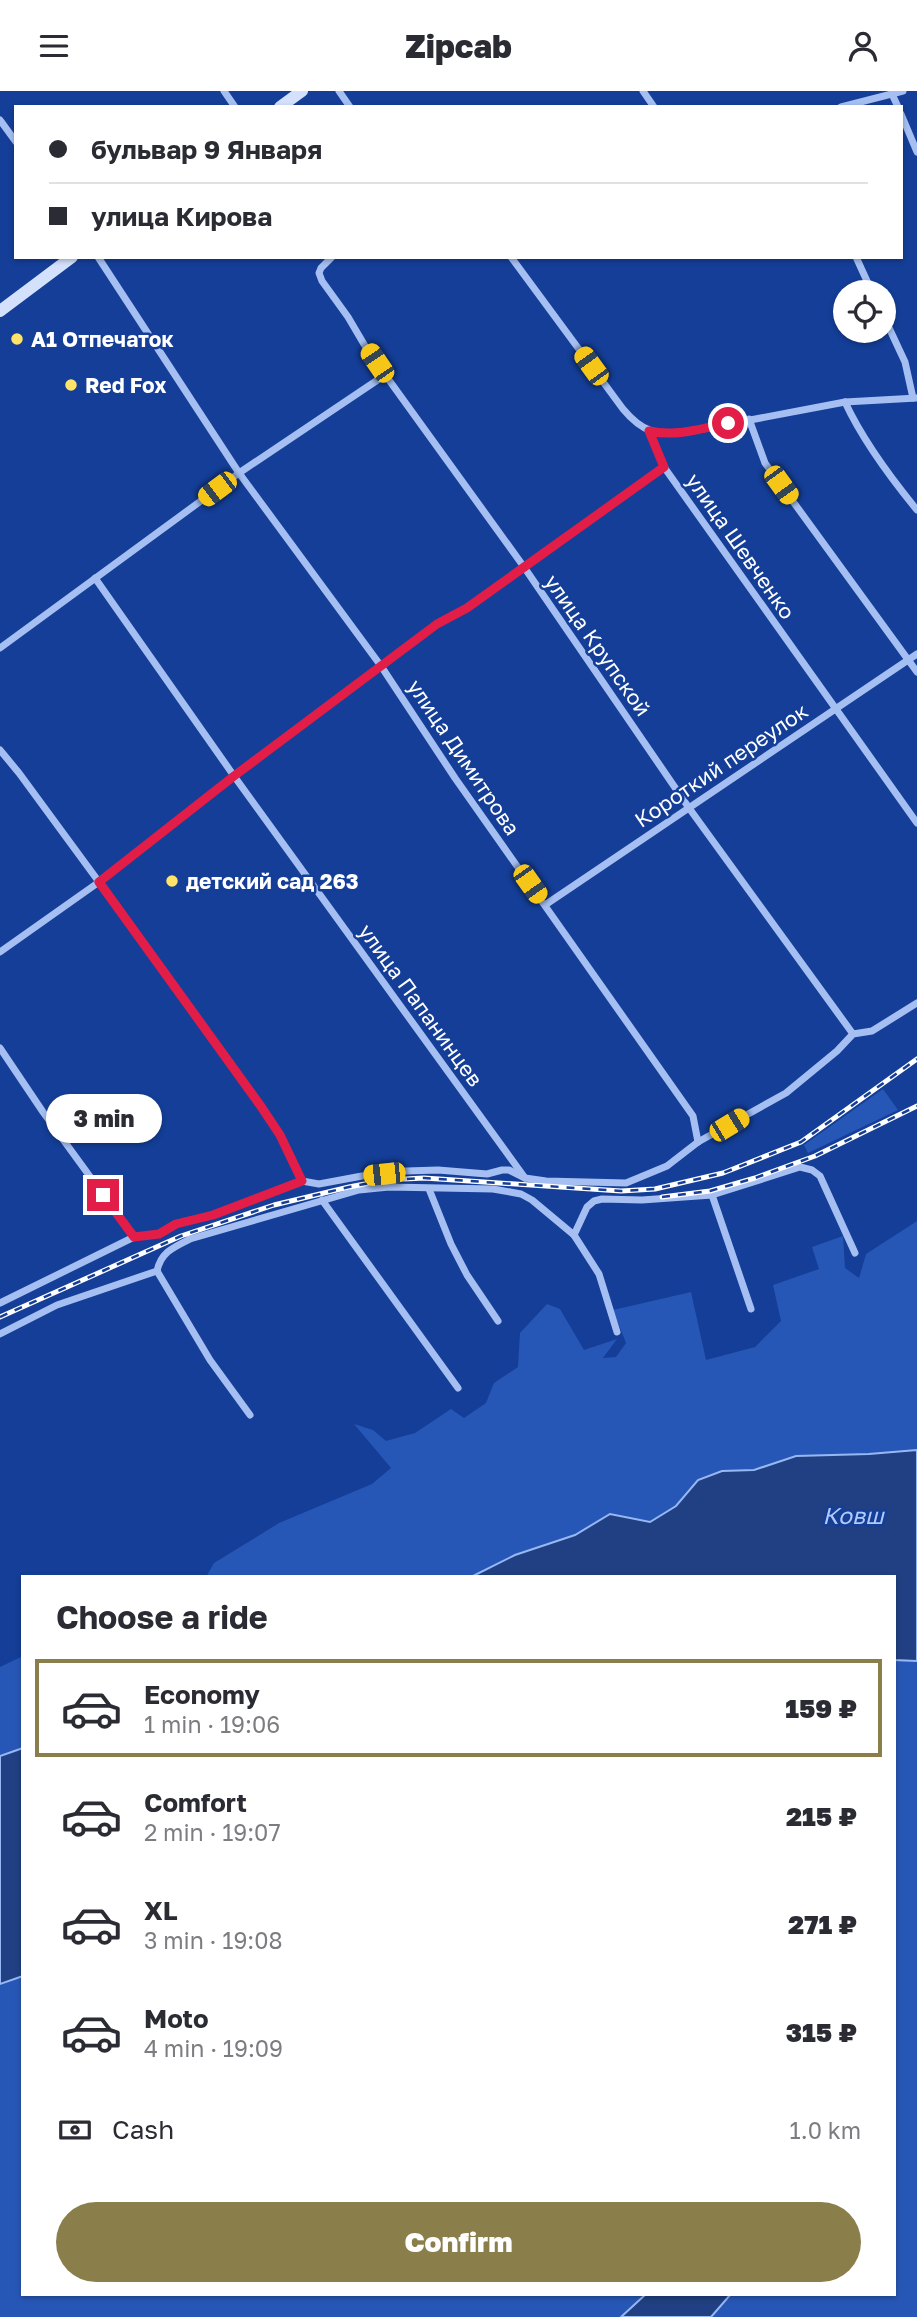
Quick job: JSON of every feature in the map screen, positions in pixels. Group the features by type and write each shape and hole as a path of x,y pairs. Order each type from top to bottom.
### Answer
{"main road":[{"path":"283,105 302,91"},
{"path":"0,311 69,259"}],"street":[{"path":"848,105 903,91"},
{"path":"892,93 897,105"},
{"path":"903,119 917,152"},
{"path":"0,120 14,139"},
{"name":"улица Димитрова","path":"99,259 239,473 381,666 455,778 694,1116 698,1142"},
{"name":"улица Крупской","path":"329,259 319,273 322,281 385,375 524,567 689,808 853,1034"},
{"name":"улица Шевченко","path":"512,259 622,409 635,423 649,431 664,467 917,823"},
{"path":"857,259 867,280"},
{"path":"649,431 664,434 687,432 845,402 915,398 905,362 896,343"},
{"path":"0,648 239,473 385,375"},
{"path":"845,402 855,423 902,493 917,510"},
{"path":"749,419 765,463 917,672"},
{"path":"0,952 99,882 234,776 437,624 467,608 664,467"},
{"name":"улица Папанинцев","path":"95,578 234,776 525,1178"},
{"name":"Короткий переулок","path":"545,905 917,654"},
{"path":"0,750 260,1105 280,1135 302,1181"},
{"path":"0,1303 134,1237 159,1234 176,1224 213,1215 302,1181 319,1184 362,1176 438,1170 488,1174 509,1170 525,1178 545,1181 626,1183 667,1166 698,1142 786,1093 837,1051 853,1034 872,1031 917,1003"},
{"path":"0,1048 134,1237"},
{"path":"574,1235 587,1207 594,1201 712,1195 800,1167 820,1175 855,1253"},
{"path":"250,1415 210,1360 157,1271 159,1261 165,1252 190,1239 359,1190 389,1187 494,1189 521,1194 532,1200 574,1235 599,1274 617,1332"},
{"path":"429,1189 451,1244 467,1275 498,1321"},
{"path":"712,1195 751,1309"},
{"path":"322,1200 458,1388"},
{"path":"0,1334 57,1305 157,1271"}],"shaded area":[{"path":"883,1089 898,1110 808,1153 804,1145"},
{"path":"917,1221 917,1450 796,1456 754,1471 722,1471 698,1480 676,1506 650,1522 610,1514 575,1535 515,1555 478,1575 207,1575 214,1563 279,1523 372,1484 391,1468 354,1424 373,1430 386,1441 415,1433 451,1409 464,1418 486,1403 494,1383 518,1367 520,1333 547,1304 560,1309 584,1350 617,1339 603,1358 616,1357 626,1343 613,1310 691,1292 706,1360 755,1347 781,1321 773,1285 819,1269 812,1247 843,1236 845,1268 859,1278 866,1254"},
{"path":"21,1657 21,1749 0,1756 0,1667"},
{"path":"896,1660 917,1661 917,2317 711,2317 729,2296 896,2296"},
{"path":"21,1977 21,2296 644,2296 621,2317 0,2317 0,1984"}],"water":[{"name":"Ковш","path":"917,1450 917,1661 896,1660 896,1575 475,1575 515,1555 575,1535 610,1514 650,1522 676,1506 698,1480 722,1471 754,1470 796,1456"},
{"path":"21,1749 21,1977 0,1984 0,1756"},
{"path":"644,2296 729,2296 711,2317 621,2317"}],"railway":[{"path":"0,1317 181,1236 274,1205 349,1187 385,1180 424,1178 621,1191 655,1189 723,1173 801,1142 917,1059"},
{"path":"662,1197 710,1191 755,1178 815,1156 917,1106"}],"place":[{"name":"А1 Отпечаток","path":"17,339"},
{"name":"Red Fox","path":"71,385"},
{"name":"детский сад 263","path":"172,881"}],"route":[{"path":"103,1195 134,1237 159,1234 176,1224 213,1215 302,1181 280,1135 260,1105 99,882 234,776 437,624 467,608 664,467 649,431 664,434 687,432 728,423"}]}
